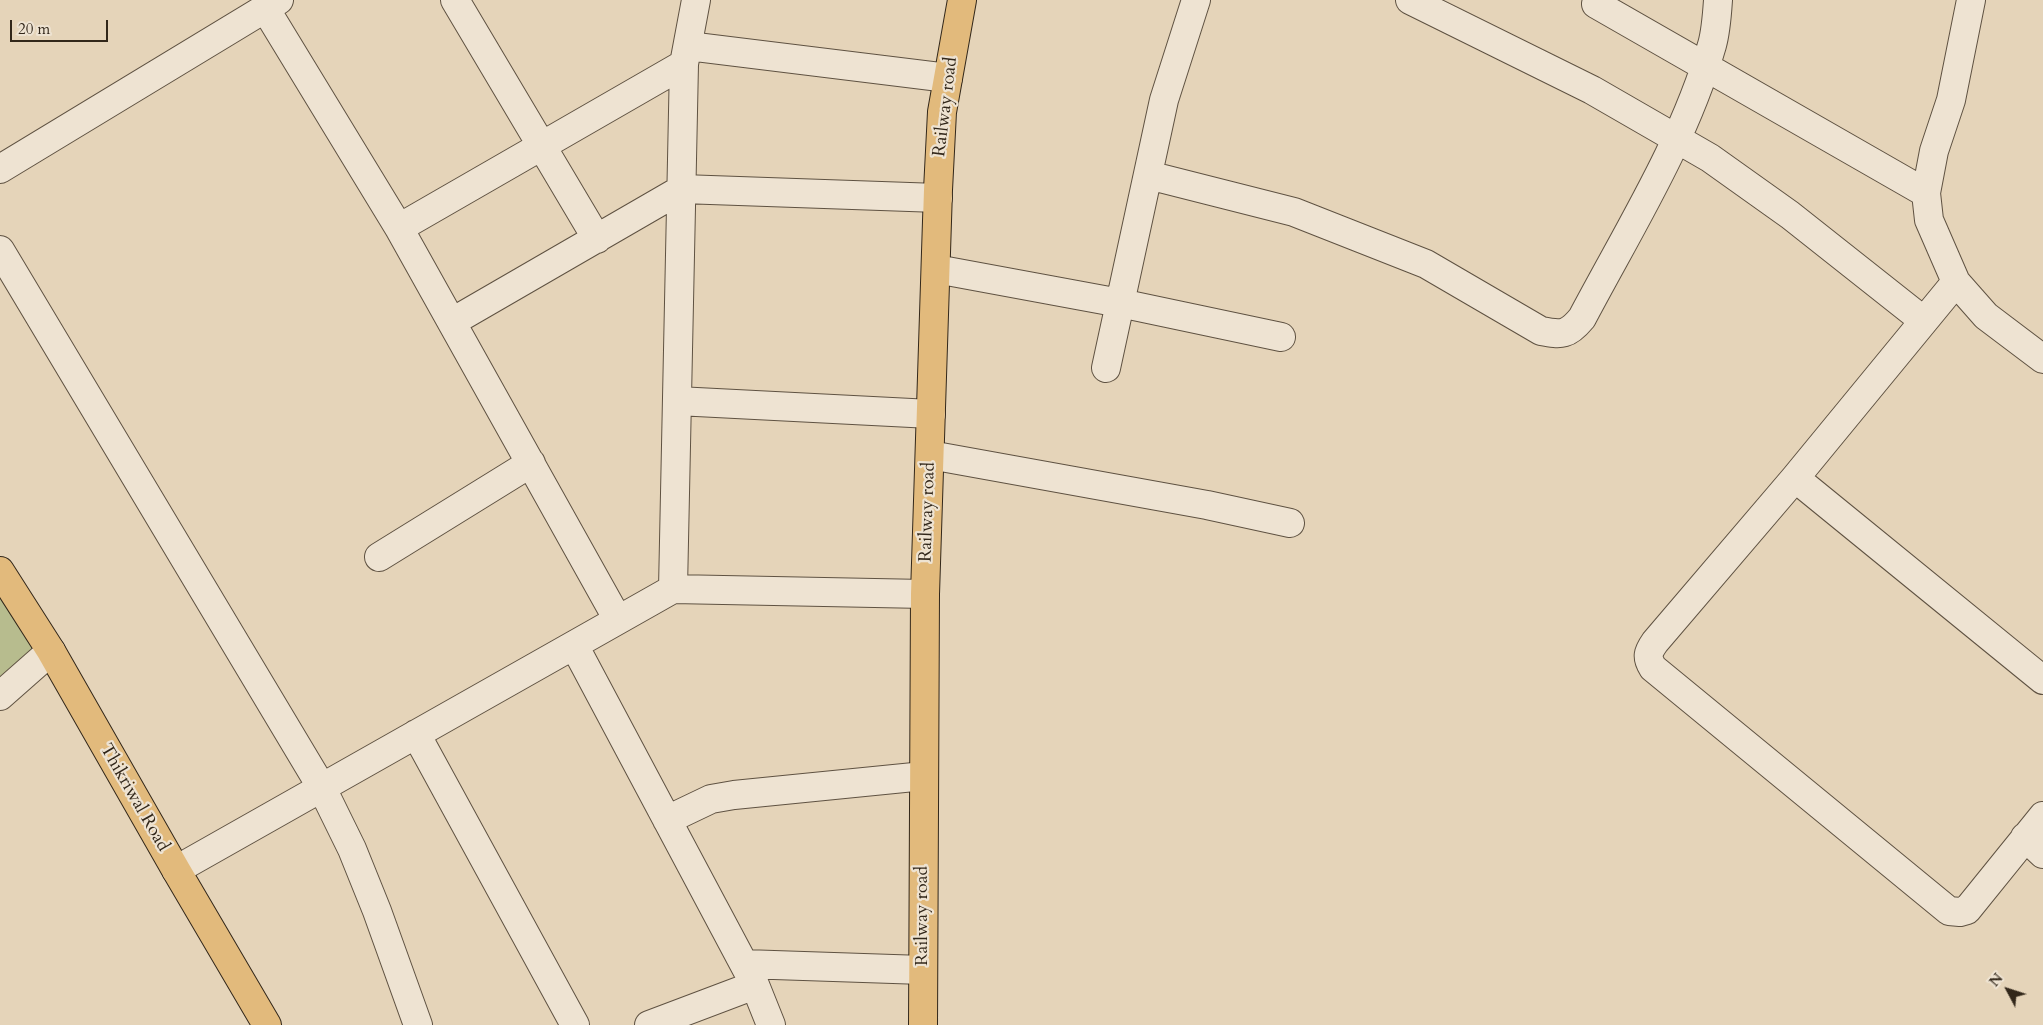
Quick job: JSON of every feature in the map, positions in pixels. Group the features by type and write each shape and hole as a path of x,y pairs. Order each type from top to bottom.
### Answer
{"main road":[{"name":"Railway road","path":"923,1025 925,594 938,198 942,112 962,0"},
{"name":"Thikriwal Road","path":"0,571 51,651 176,870 268,1025"}],"street":[{"path":"455,0 597,239"},
{"path":"673,589 686,55 696,0"},
{"path":"1106,368 1164,100 1196,0"},
{"path":"1410,0 1592,90 1710,158 1790,215 1924,321"},
{"path":"1148,175 1294,212 1426,264 1542,331 1560,334 1573,329 1582,318 1677,139 1695,98 1713,44 1718,0"},
{"path":"1963,1 1951,100 1934,151 1926,193 1929,220 1956,282 1986,316 2043,359"},
{"path":"0,169 272,4 618,620"},
{"path":"1596,4 1926,193"},
{"path":"399,228 542,146 686,55 948,78"},
{"path":"452,322 682,190 938,198"},
{"path":"0,250 322,788 356,858 418,1025"},
{"path":"936,269 1120,303 1281,337"},
{"path":"1956,282 1795,478 1655,642 1649,651 1648,660 1661,674 1949,911 1960,912 1967,910 2034,846 2043,816"},
{"path":"677,401 931,414"},
{"path":"930,455 1207,504 1290,523"},
{"path":"379,557 531,463"},
{"path":"1795,478 2043,680"},
{"path":"176,870 673,589 925,594"},
{"path":"574,645 749,974 771,1025"},
{"path":"0,696 51,651"},
{"path":"416,734 575,1025"},
{"path":"667,820 711,799 734,795 924,776"},
{"path":"649,1025 749,974 923,970"}],"green space":[{"path":"0,571 51,651 0,696"}]}
